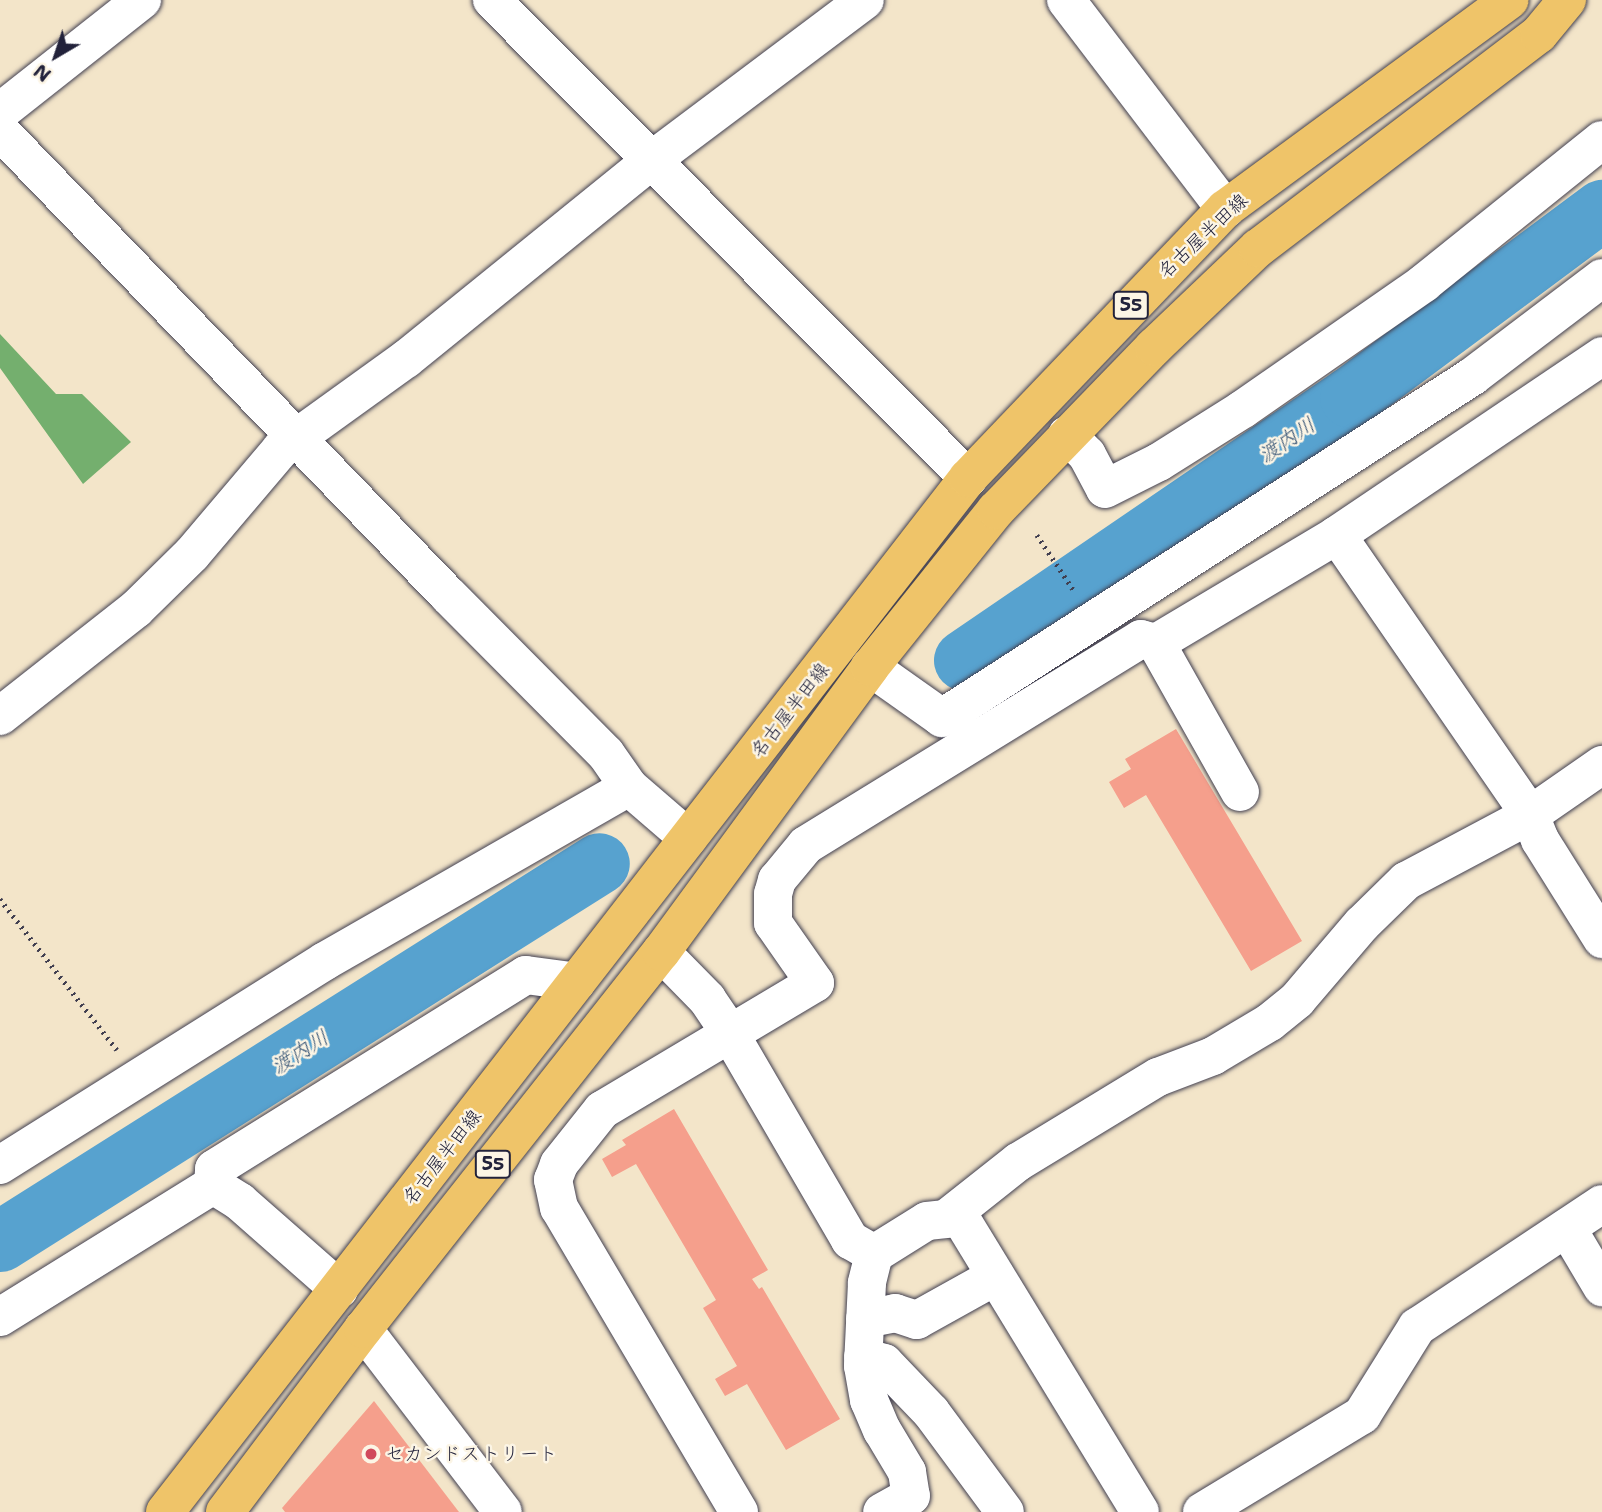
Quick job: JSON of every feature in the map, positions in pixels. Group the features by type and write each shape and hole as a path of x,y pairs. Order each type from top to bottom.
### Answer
{"main road":[{"name":"名古屋半田線","path":"166,1512 968,478 1225,209 1509,0"},
{"name":"名古屋半田線","path":"225,1512 363,1329 661,952 870,667 996,510 1154,347 1258,248 1539,34 1567,0"}],"street":[{"path":"0,112 142,0"},
{"path":"492,0 968,478"},
{"path":"0,716 136,609 192,554 281,449 295,437 406,359 652,160 864,0"},
{"path":"1066,0 1225,209"},
{"path":"0,131 606,754 629,787 688,838"},
{"path":"1067,435 1087,455 1105,489 1159,462 1244,408 1424,283 1602,140"},
{"path":"870,667 942,718 1095,622 1473,376 1602,278"},
{"path":"1156,643 1337,535 1602,356"},
{"path":"1337,535 1530,815 1540,839 1602,939"},
{"path":"738,1512 559,1208 553,1180 559,1164 601,1110 816,983 773,923 773,894 778,880 806,845 1141,639 1156,643 1240,792"},
{"path":"882,1512 911,1496 907,1472 882,1430 869,1400 863,1357 867,1283 874,1254 927,1221 946,1219 1018,1162 1158,1077 1213,1056 1270,1022 1297,1000 1362,925 1406,881 1530,815 1602,765"},
{"path":"0,1165 326,961 629,787"},
{"path":"661,952 707,999 729,1032 850,1240 874,1254"},
{"path":"213,1185 214,1170 526,975 578,982"},
{"path":"213,1185 240,1202 339,1289"},
{"path":"0,1317 213,1185"},
{"path":"1202,1512 1362,1415 1416,1327 1602,1204"},
{"path":"957,1212 1140,1512"},
{"path":"1566,1228 1602,1287"},
{"path":"865,1319 895,1313 917,1320 996,1276"},
{"path":"363,1329 503,1512"},
{"path":"863,1357 884,1363 930,1412 1004,1512"}],"path":[{"path":"1037,535 1095,622"},
{"path":"0,899 139,1078"}],"green space":[{"path":"0,334 56,394 82,394 131,442 83,484 0,368"}],"building":[{"path":"1176,729 1302,941 1251,971 1146,795 1124,808 1109,782 1131,769 1125,759"},
{"path":"674,1109 768,1270 752,1279 759,1289 762,1287 840,1419 786,1450 747,1384 725,1396 715,1379 737,1366 703,1308 716,1300 636,1164 612,1177 602,1159 626,1145 622,1140"},
{"name":"セカンドストリート","path":"374,1401 459,1512 285,1512 282,1508"}],"waterway":[{"name":"渡内川","path":"964,660 1350,397 1602,210"},
{"name":"渡内川","path":"0,1241 599,863"}],"place":[{"name":"セカンドストリート","path":"371,1454"}]}
